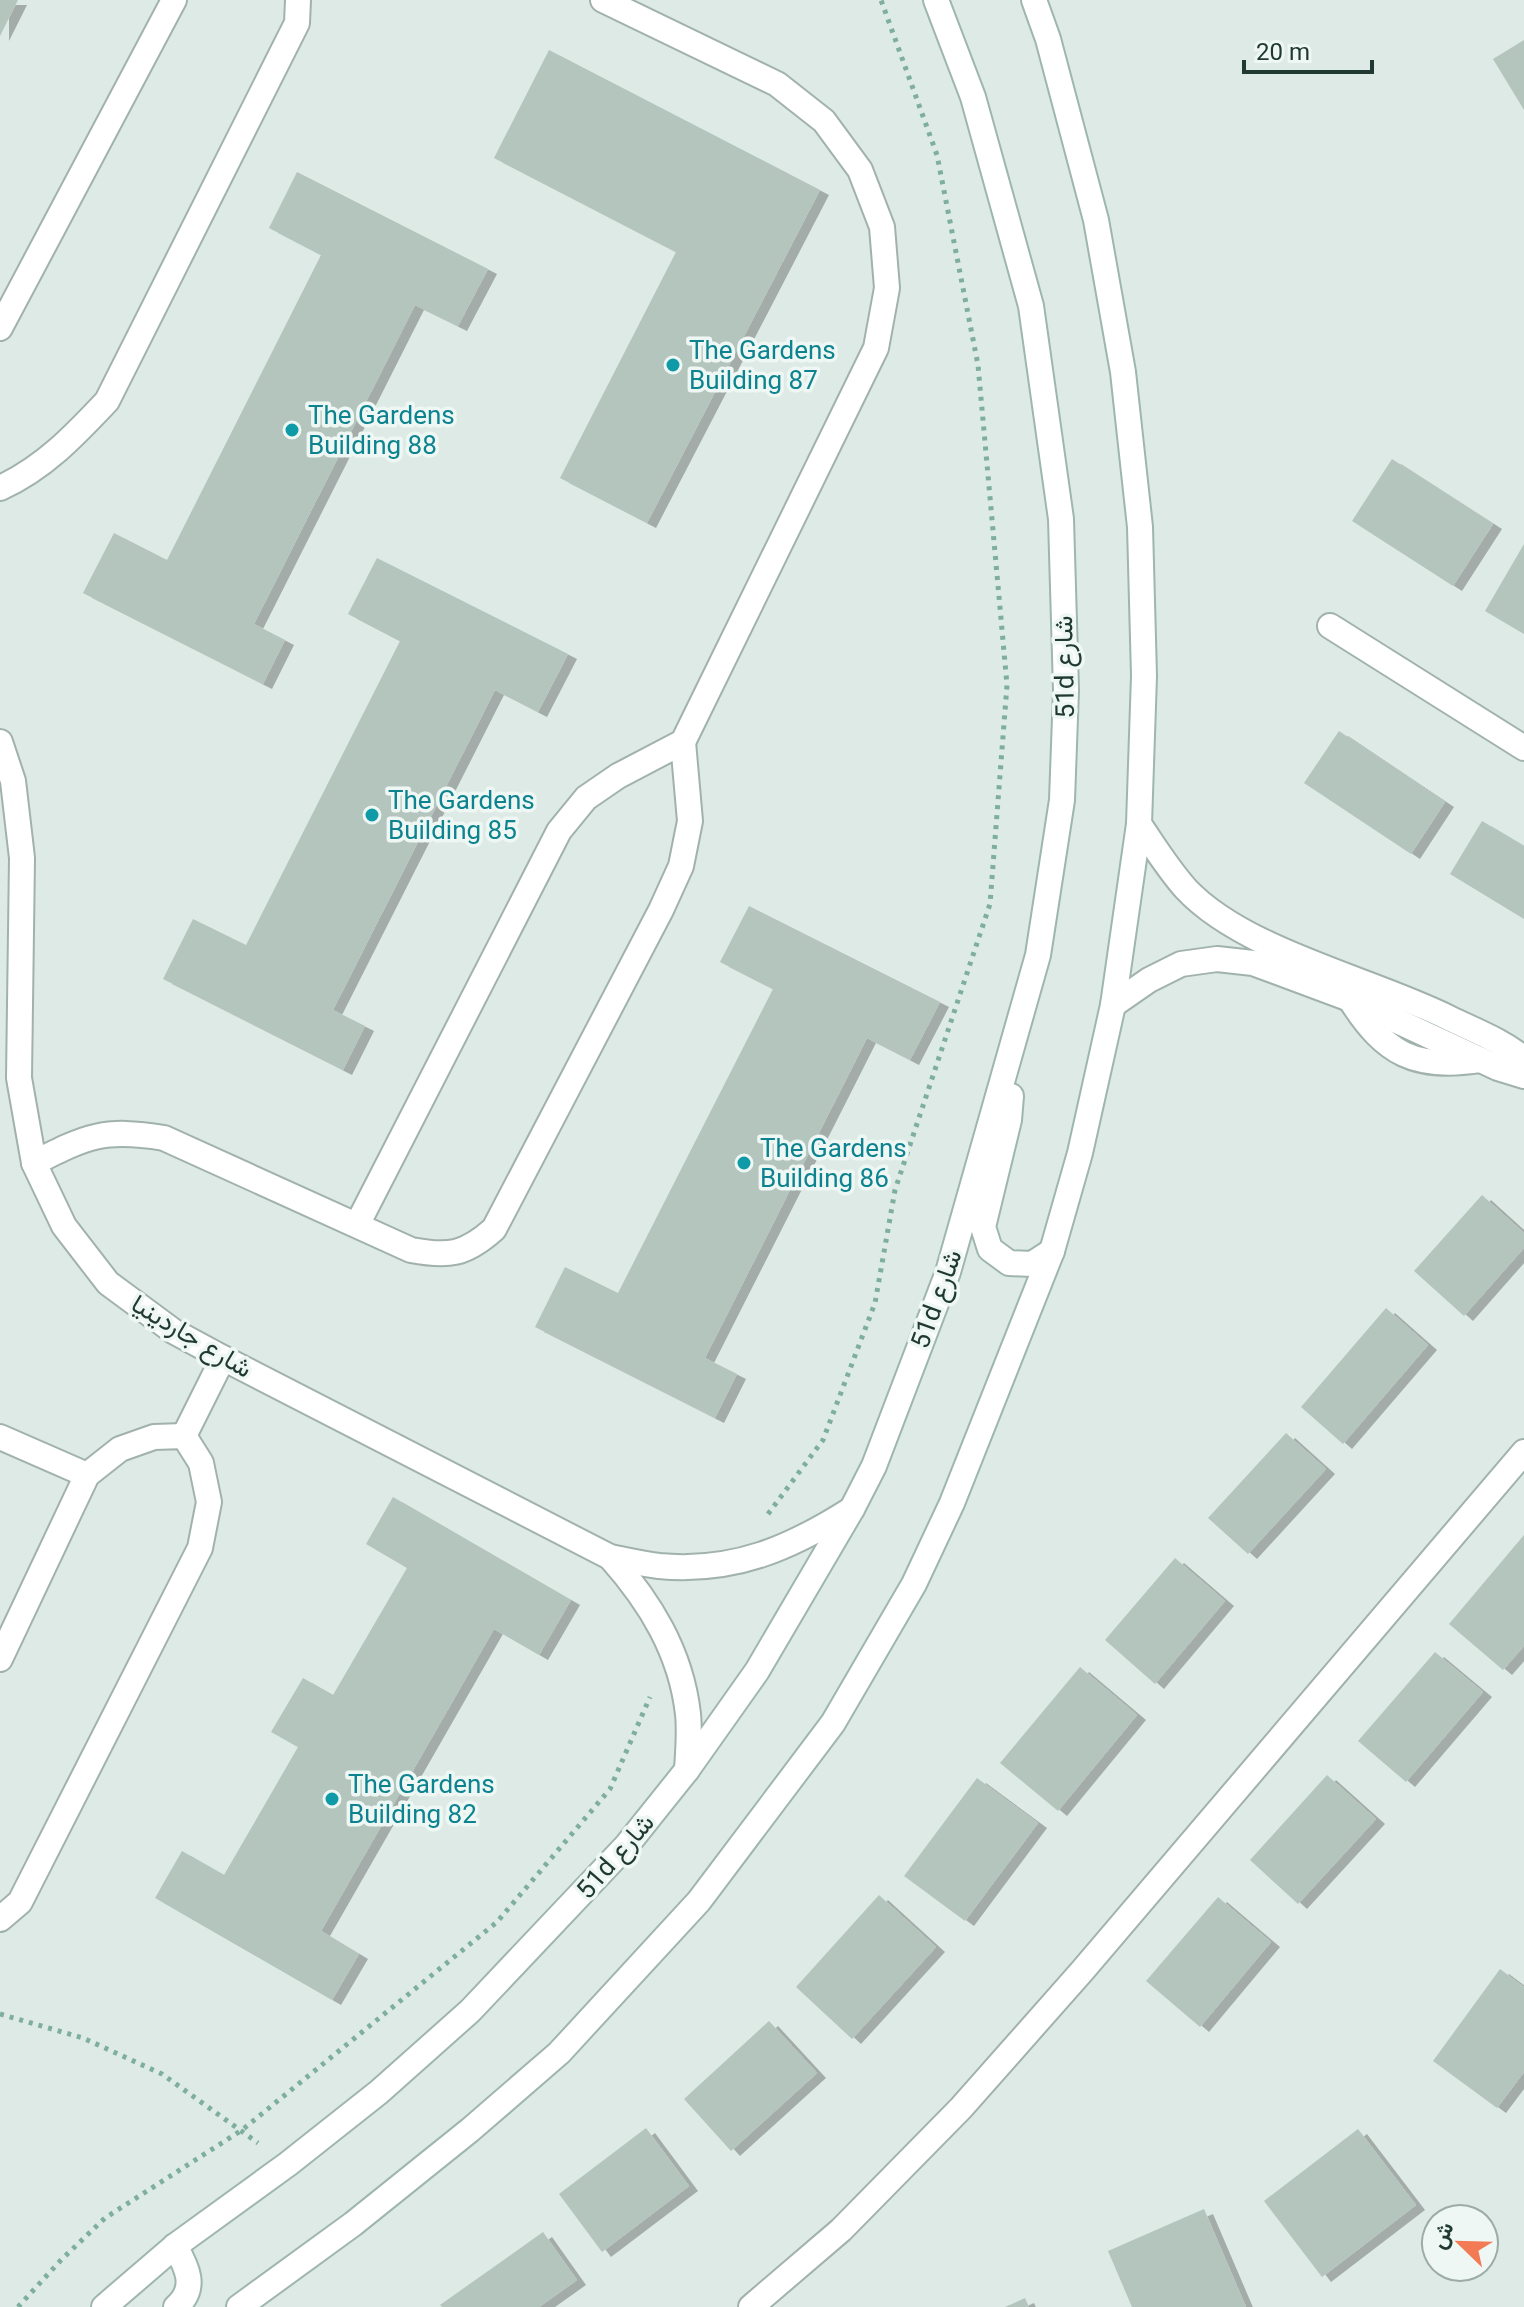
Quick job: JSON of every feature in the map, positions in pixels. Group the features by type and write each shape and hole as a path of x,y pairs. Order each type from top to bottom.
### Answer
{"street":[{"path":"0,328 174,0"},
{"path":"0,488 35,470 69,442 107,401 297,23 298,0"},
{"path":"34,1163 78,1140 104,1133 132,1132 164,1138 411,1250 437,1255 459,1252 479,1243 494,1229 661,910 681,866 690,821 683,742 876,348 887,288 882,227 860,170 824,121 777,84 603,0"},
{"name":"51d شارع","path":"104,2307 175,2246 288,2164 379,2092 470,2011 627,1845 687,1770 757,1671 852,1509 874,1466 948,1272 1038,955 1062,800 1066,690 1061,519 1031,306 973,97 936,0"},
{"path":"239,2307 353,2224 470,2130 559,2053 689,1912 728,1864 833,1723 914,1584 952,1503 1052,1251 1080,1153 1113,1005 1139,824 1144,676 1140,542 1123,372 1096,220 1048,39 1034,0"},
{"path":"1330,626 1524,748"},
{"name":"شارع جاردينيا","path":"0,742 13,781 22,858 10,1078 34,1163 64,1226 108,1283 173,1331 610,1557 659,1566 708,1566 757,1557 807,1538 852,1509"},
{"path":"357,1225 559,831 586,798 618,776 683,742"},
{"path":"1139,824 1186,889 1215,914 1272,945 1426,1007 1524,1059"},
{"path":"1113,1005 1149,980 1181,964 1217,959 1253,963 1350,999 1481,1060 1524,1076"},
{"path":"1008,1065 1011,1095 1009,1120 983,1227 990,1249 1009,1263 1032,1264 1052,1251"},
{"path":"184,1436 223,1358"},
{"path":"0,1659 87,1475 120,1449 154,1437 184,1436"},
{"path":"0,1919 20,1902 200,1548 209,1502 201,1463 184,1436"},
{"path":"0,1437 87,1475"},
{"path":"751,2307 841,2230 961,2108 1083,1970 1524,1452"},
{"name":"شارع جاردينيا","path":"610,1557 637,1588 660,1623 676,1662 688,1715 687,1770"},
{"path":"175,2246 188,2268 190,2283 183,2301 176,2307"}],"path":[{"path":"757,1557 765,1519 823,1440 875,1303 895,1190 990,904 1007,685 978,365 937,155 881,0"},
{"path":"18,2307 105,2218 242,2130 497,1922 610,1789 661,1676 676,1662"},
{"path":"0,2014 83,2038 162,2074 288,2164"}],"building":[{"path":"0,0 18,0 0,36"},
{"path":"1524,40 1524,110 1493,59"},
{"name":"The Gardens Building 87","path":"549,50 820,190 647,523 560,478 676,252 494,158"},
{"name":"The Gardens Building 88","path":"297,172 488,269 458,326 415,305 254,624 285,640 263,684 83,593 114,533 167,560 321,255 269,228"},
{"path":"1392,459 1493,524 1453,586 1352,521"},
{"path":"1524,544 1524,634 1485,611"},
{"name":"The Gardens Building 85","path":"377,558 568,654 538,712 495,690 333,1010 365,1026 343,1070 163,979 193,919 246,945 400,641 348,614"},
{"path":"1339,731 1445,802 1411,854 1304,783"},
{"path":"1482,821 1524,846 1524,919 1450,874"},
{"name":"The Gardens Building 86","path":"749,906 940,1002 910,1060 867,1038 705,1358 737,1374 715,1418 535,1327 565,1267 618,1293 773,989 720,962"},
{"path":"1482,1195 1524,1233 1524,1248 1464,1316 1414,1271"},
{"path":"1386,1308 1428,1345 1343,1444 1301,1407"},
{"path":"1286,1433 1326,1469 1248,1554 1208,1518"},
{"name":"The Gardens Building 82","path":"393,1497 571,1600 539,1655 494,1629 321,1931 359,1954 332,2000 155,1898 182,1851 224,1875 298,1747 271,1732 303,1678 333,1695 407,1568 366,1544"},
{"path":"1524,1535 1524,1646 1503,1670 1449,1624"},
{"path":"1175,1558 1225,1601 1155,1684 1105,1640"},
{"path":"1435,1652 1483,1692 1406,1782 1358,1741"},
{"path":"1080,1667 1137,1715 1058,1811 1000,1763"},
{"path":"1327,1775 1376,1819 1298,1904 1250,1860"},
{"path":"977,1778 1038,1823 965,1921 904,1876"},
{"path":"879,1895 936,1947 852,2039 796,1987"},
{"path":"1218,1897 1271,1942 1200,2027 1146,1981"},
{"path":"1500,1969 1524,1987 1524,2072 1497,2108 1433,2061"},
{"path":"769,2021 817,2073 731,2151 684,2099"},
{"path":"646,2128 689,2186 602,2252 559,2194"},
{"path":"1358,2129 1416,2205 1322,2277 1264,2201"},
{"path":"1204,2209 1246,2307 1132,2307 1108,2251"},
{"path":"543,2232 577,2280 539,2307 440,2305"},
{"path":"1025,2298 1029,2307 1005,2307"}],"place":[{"name":"The Gardens Building 87","path":"673,365"},
{"name":"The Gardens Building 88","path":"292,430"},
{"name":"The Gardens Building 85","path":"372,815"},
{"name":"The Gardens Building 86","path":"744,1163"},
{"name":"The Gardens Building 82","path":"332,1799"}]}
